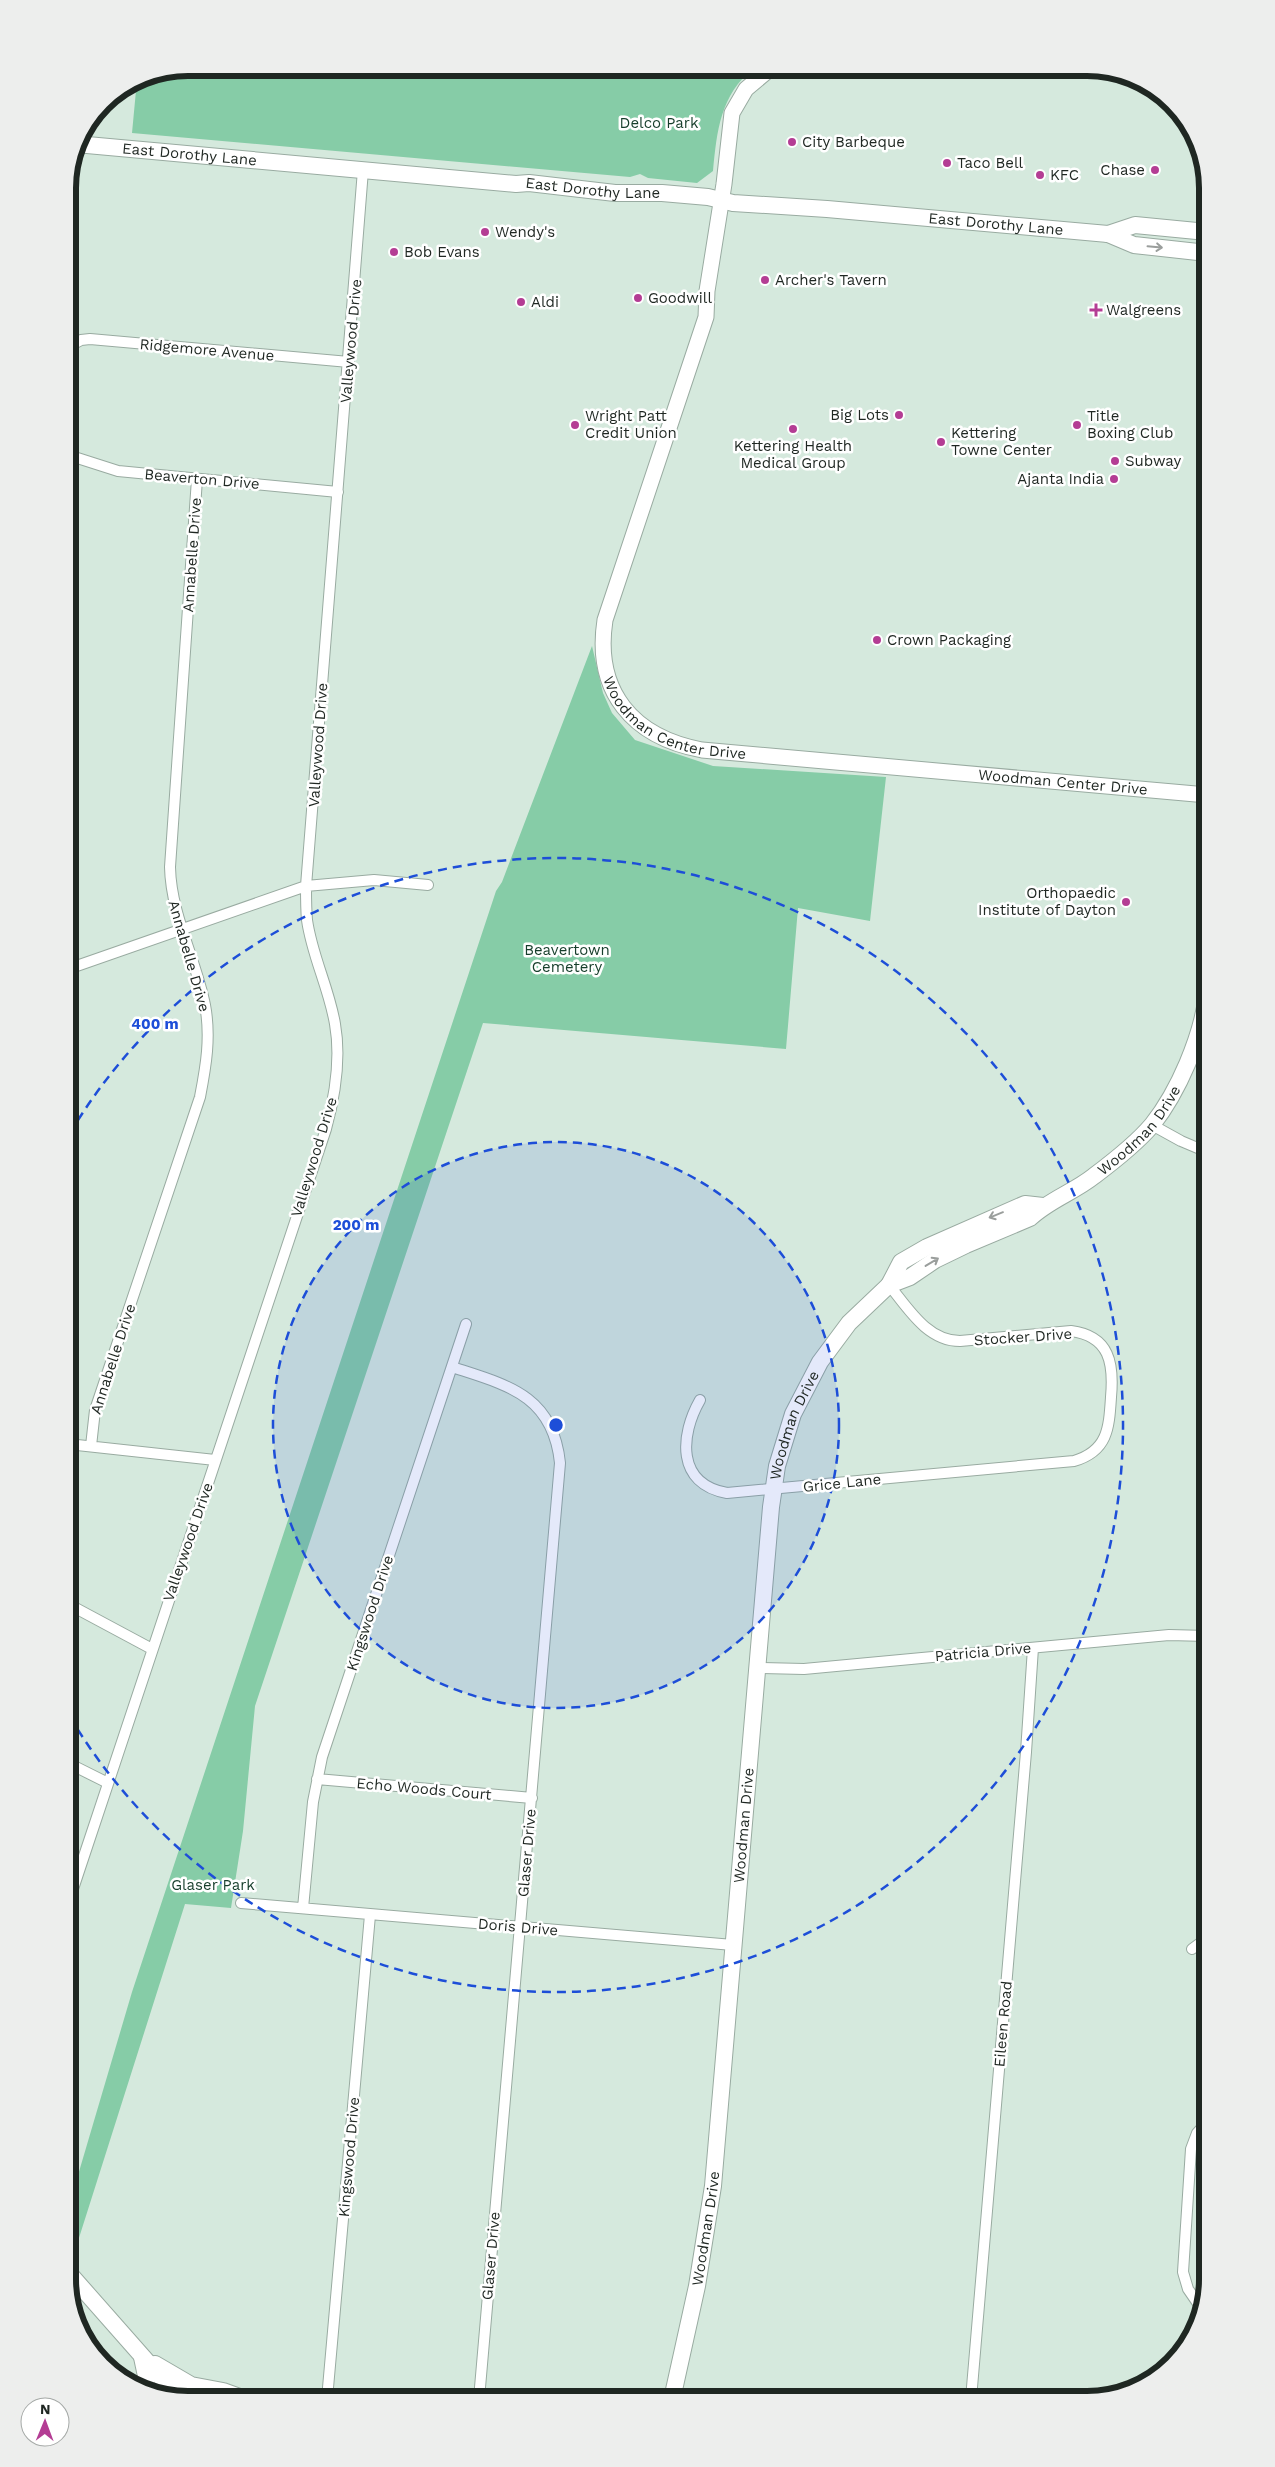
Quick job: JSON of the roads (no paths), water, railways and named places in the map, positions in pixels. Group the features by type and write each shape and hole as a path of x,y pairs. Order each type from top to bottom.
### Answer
{"main road":[{"name":"East Dorothy Lane","path":"85,145 503,183 539,184 615,193 662,193 708,197 733,204 827,209 1108,234 1134,245 1199,252"},
{"name":"East Dorothy Lane","path":"1108,234 1135,224 1199,231"},
{"name":"Woodman Drive","path":"674,2391 697,2286 710,2204 773,1490 785,1435 808,1383 849,1323 889,1285 901,1262 927,1246 1025,1204 1043,1206 1094,1176 1126,1151 1152,1125 1184,1070 1199,1032"},
{"path":"76,2281 172,2390"},
{"path":"141,2355 191,2385 218,2391"}],"street":[{"name":"Woodman Center Drive","path":"761,76 746,89 732,114 707,291 706,317 605,620 603,636 605,665 623,707 653,734 678,746 702,750 1199,794"},
{"name":"Valleywood Drive","path":"76,1880 326,1129 334,1093 337,1043 336,1025 326,980 308,927 306,886 363,170"},
{"name":"Ridgemore Avenue","path":"76,343 90,339 349,362"},
{"name":"Beaverton Drive","path":"76,458 118,471 338,492"},
{"name":"Annabelle Drive","path":"91,1446 95,1410 197,1106 207,1063 208,1029 206,1006 170,884 197,479"},
{"path":"76,966 306,886 374,880 428,885"},
{"path":"1152,1125 1181,1142 1199,1149"},
{"name":"Stocker Drive","path":"889,1285 928,1330 942,1339 960,1341 1071,1331 1089,1336 1098,1342 1106,1351 1112,1368 1109,1424 1107,1433 1097,1448 1091,1454 1074,1461"},
{"name":"Kingswood Drive","path":"303,1908 317,1779 466,1324"},
{"name":"Glaser Drive","path":"452,1367 502,1383 522,1394 544,1417 556,1437 559,1481 480,2391"},
{"name":"Grice Lane","path":"700,1400 693,1413 686,1436 687,1461 696,1476 710,1488 727,1493 1074,1461"},
{"path":"76,1445 216,1460"},
{"path":"76,1608 152,1649"},
{"name":"Patricia Drive","path":"758,1668 804,1669 1169,1635 1199,1636"},
{"name":"Eileen Road","path":"971,2391 1026,1752 1033,1648"},
{"path":"76,1767 108,1783"},
{"name":"Echo Woods Court","path":"317,1779 532,1798"},
{"name":"Doris Drive","path":"241,1903 733,1945"},
{"name":"Kingswood Drive","path":"328,2391 370,1915"},
{"path":"1192,1949 1199,1944"},
{"path":"1197,2301 1188,2290 1183,2272 1191,2149 1199,2131"},
{"path":"141,2355 147,2383"}],"place":[{"name":"City Barbeque","path":"792,142"},
{"name":"Taco Bell","path":"947,163"},
{"name":"Chase","path":"1155,170"},
{"name":"KFC","path":"1040,175"},
{"name":"Wendy's","path":"485,232"},
{"name":"Bob Evans","path":"394,252"},
{"name":"Archer's Tavern","path":"765,280"},
{"name":"Goodwill","path":"638,298"},
{"name":"Aldi","path":"521,302"},
{"name":"Walgreens","path":"1096,310"},
{"name":"Big Lots","path":"899,415"},
{"name":"Wright Patt Credit Union","path":"575,425"},
{"name":"Title Boxing Club","path":"1077,425"},
{"name":"Kettering Health Medical Group","path":"793,429"},
{"name":"Kettering Towne Center","path":"941,442"},
{"name":"Subway","path":"1115,461"},
{"name":"Ajanta India","path":"1114,479"},
{"name":"Crown Packaging","path":"877,640"},
{"name":"Orthopaedic Institute of Dayton","path":"1126,902"}],"park label":[{"name":"Delco Park","path":"659,123"},
{"name":"Beavertown Cemetery","path":"567,958"},
{"name":"Glaser Park","path":"213,1885"}]}
